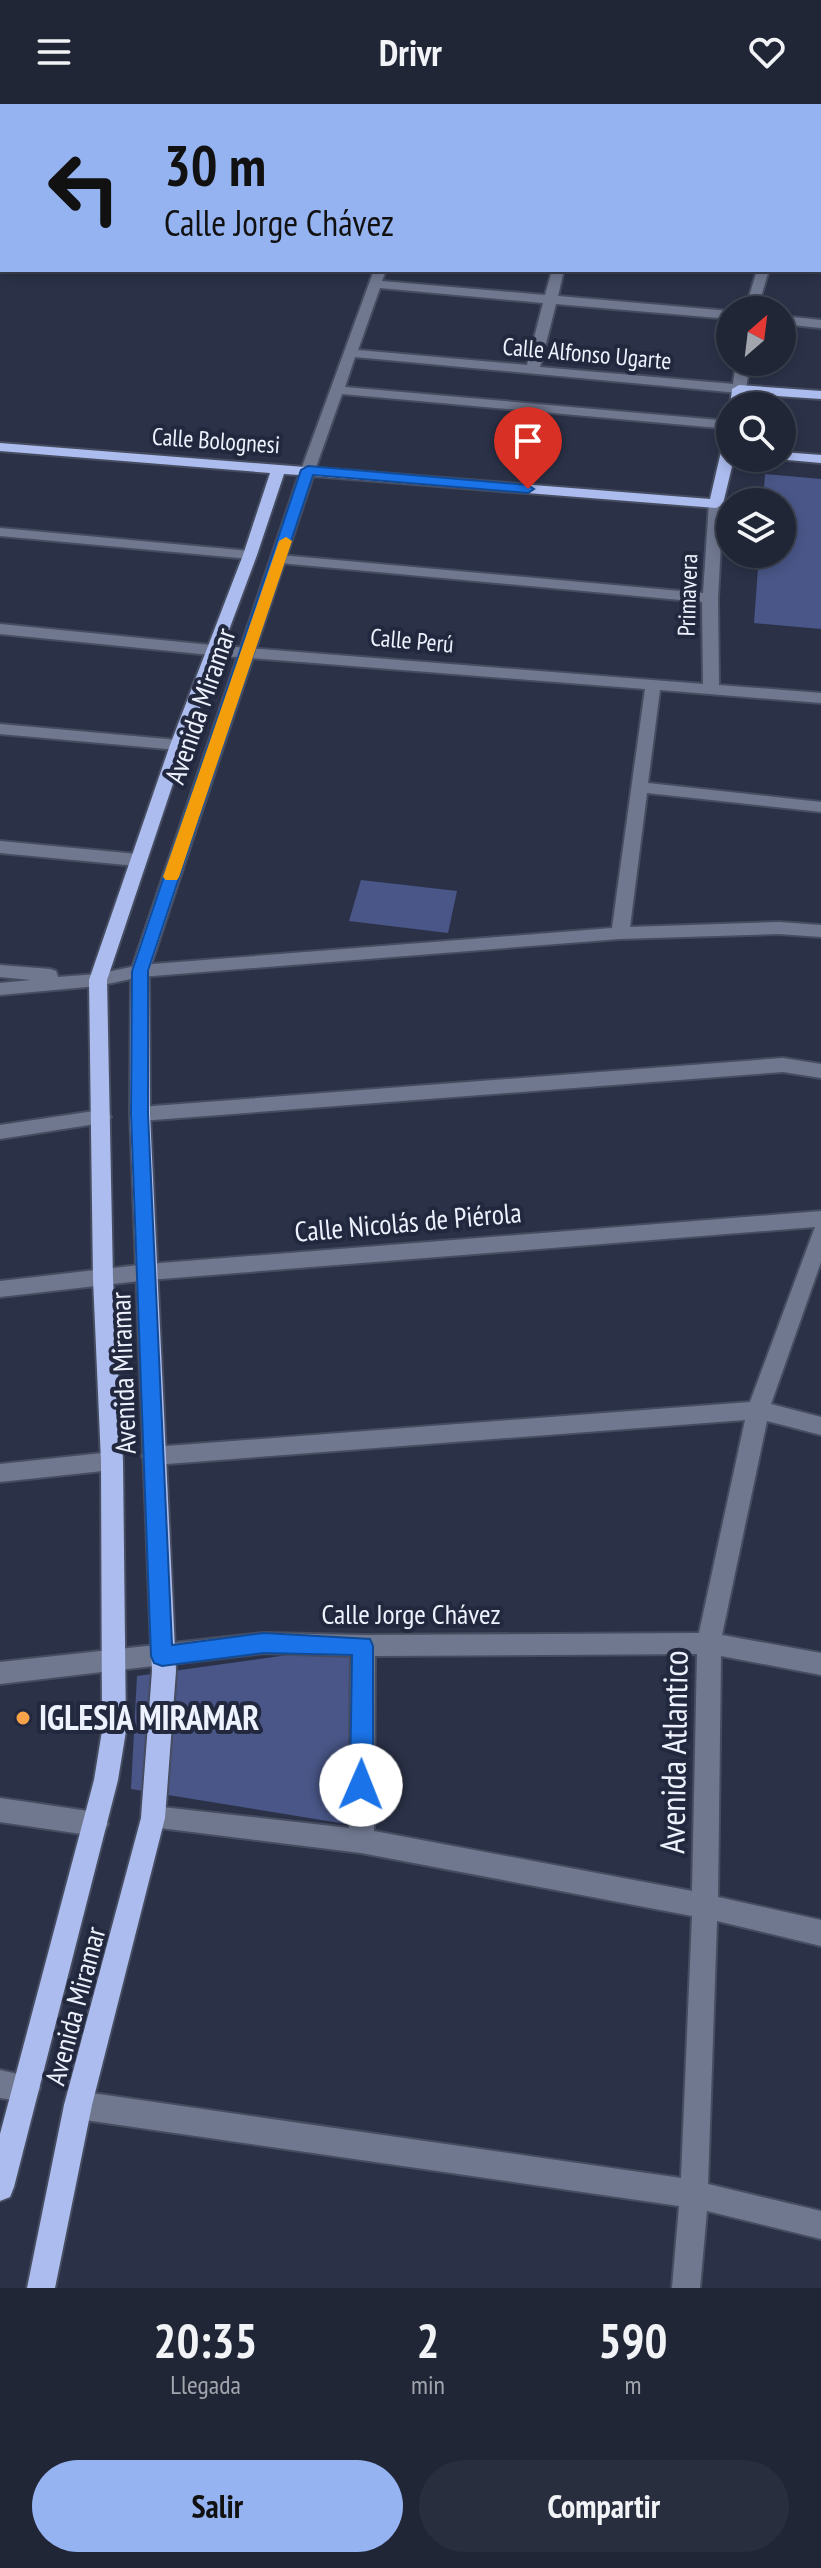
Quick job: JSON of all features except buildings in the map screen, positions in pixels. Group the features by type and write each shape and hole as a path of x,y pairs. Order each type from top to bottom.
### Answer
{"main road":[{"name":"Calle Alfonso Ugarte","path":"739,389 821,395"},
{"name":"Calle Bolognesi","path":"0,447 716,504"},
{"path":"796,457 821,459"},
{"name":"Avenida Miramar","path":"0,2187 13,2086 95,1824 114,1731 112,1461 103,1279 98,980 211,650 250,555 279,468"},
{"name":"Avenida Miramar","path":"41,2288 78,2105 153,1818 164,1671 140,1114 140,971 308,470"}],"street":[{"path":"532,372 558,272"},
{"path":"755,296 762,272"},
{"path":"308,470 377,277 716,314"},
{"path":"796,321 821,324"},
{"name":"Calle Alfonso Ugarte","path":"350,353 739,389"},
{"path":"739,389 741,376"},
{"path":"338,390 716,424"},
{"name":"Primavera","path":"711,688 710,598 716,504"},
{"path":"0,532 250,555"},
{"path":"280,559 710,598"},
{"name":"Calle Perú","path":"0,629 211,650 821,698"},
{"path":"620,933 653,685"},
{"path":"0,729 178,745"},
{"path":"640,787 821,807"},
{"path":"0,847 137,860"},
{"path":"0,989 98,980 140,971 620,933 779,928 821,931"},
{"path":"0,971 98,980"},
{"path":"140,1114 783,1065 821,1071"},
{"path":"0,1132 101,1117"},
{"name":"Calle Nicolás de Piérola","path":"0,1289 148,1272 820,1235"},
{"name":"Avenida Atlantico","path":"686,2288 694,2194 705,1906 709,1643 758,1410 820,1235"},
{"path":"153,1456 758,1410 821,1426"},
{"path":"0,1473 112,1461"},
{"name":"Calle Jorge Chávez","path":"0,1673 264,1643 363,1646 709,1643 821,1664"},
{"path":"361,1841 363,1646"},
{"path":"0,1810 95,1824"},
{"path":"153,1818 361,1841 705,1906 821,1933"},
{"path":"78,2105 694,2194 821,2225"}],"shaded area":[{"path":"765,474 821,479 821,629 754,623 758,568 796,568 796,488 764,488"},
{"path":"361,880 457,891 448,933 349,921"},
{"path":"338,1648 352,1655 346,1824 131,1789 137,1676"}],"slow traffic":[{"path":"171,877 286,541"}],"place":[{"name":"IGLESIA MIRAMAR","path":"23,1718"}],"route":[{"path":"361,1785 363,1646 264,1643 162,1656 140,1114 140,971 308,470 528,489"}]}
